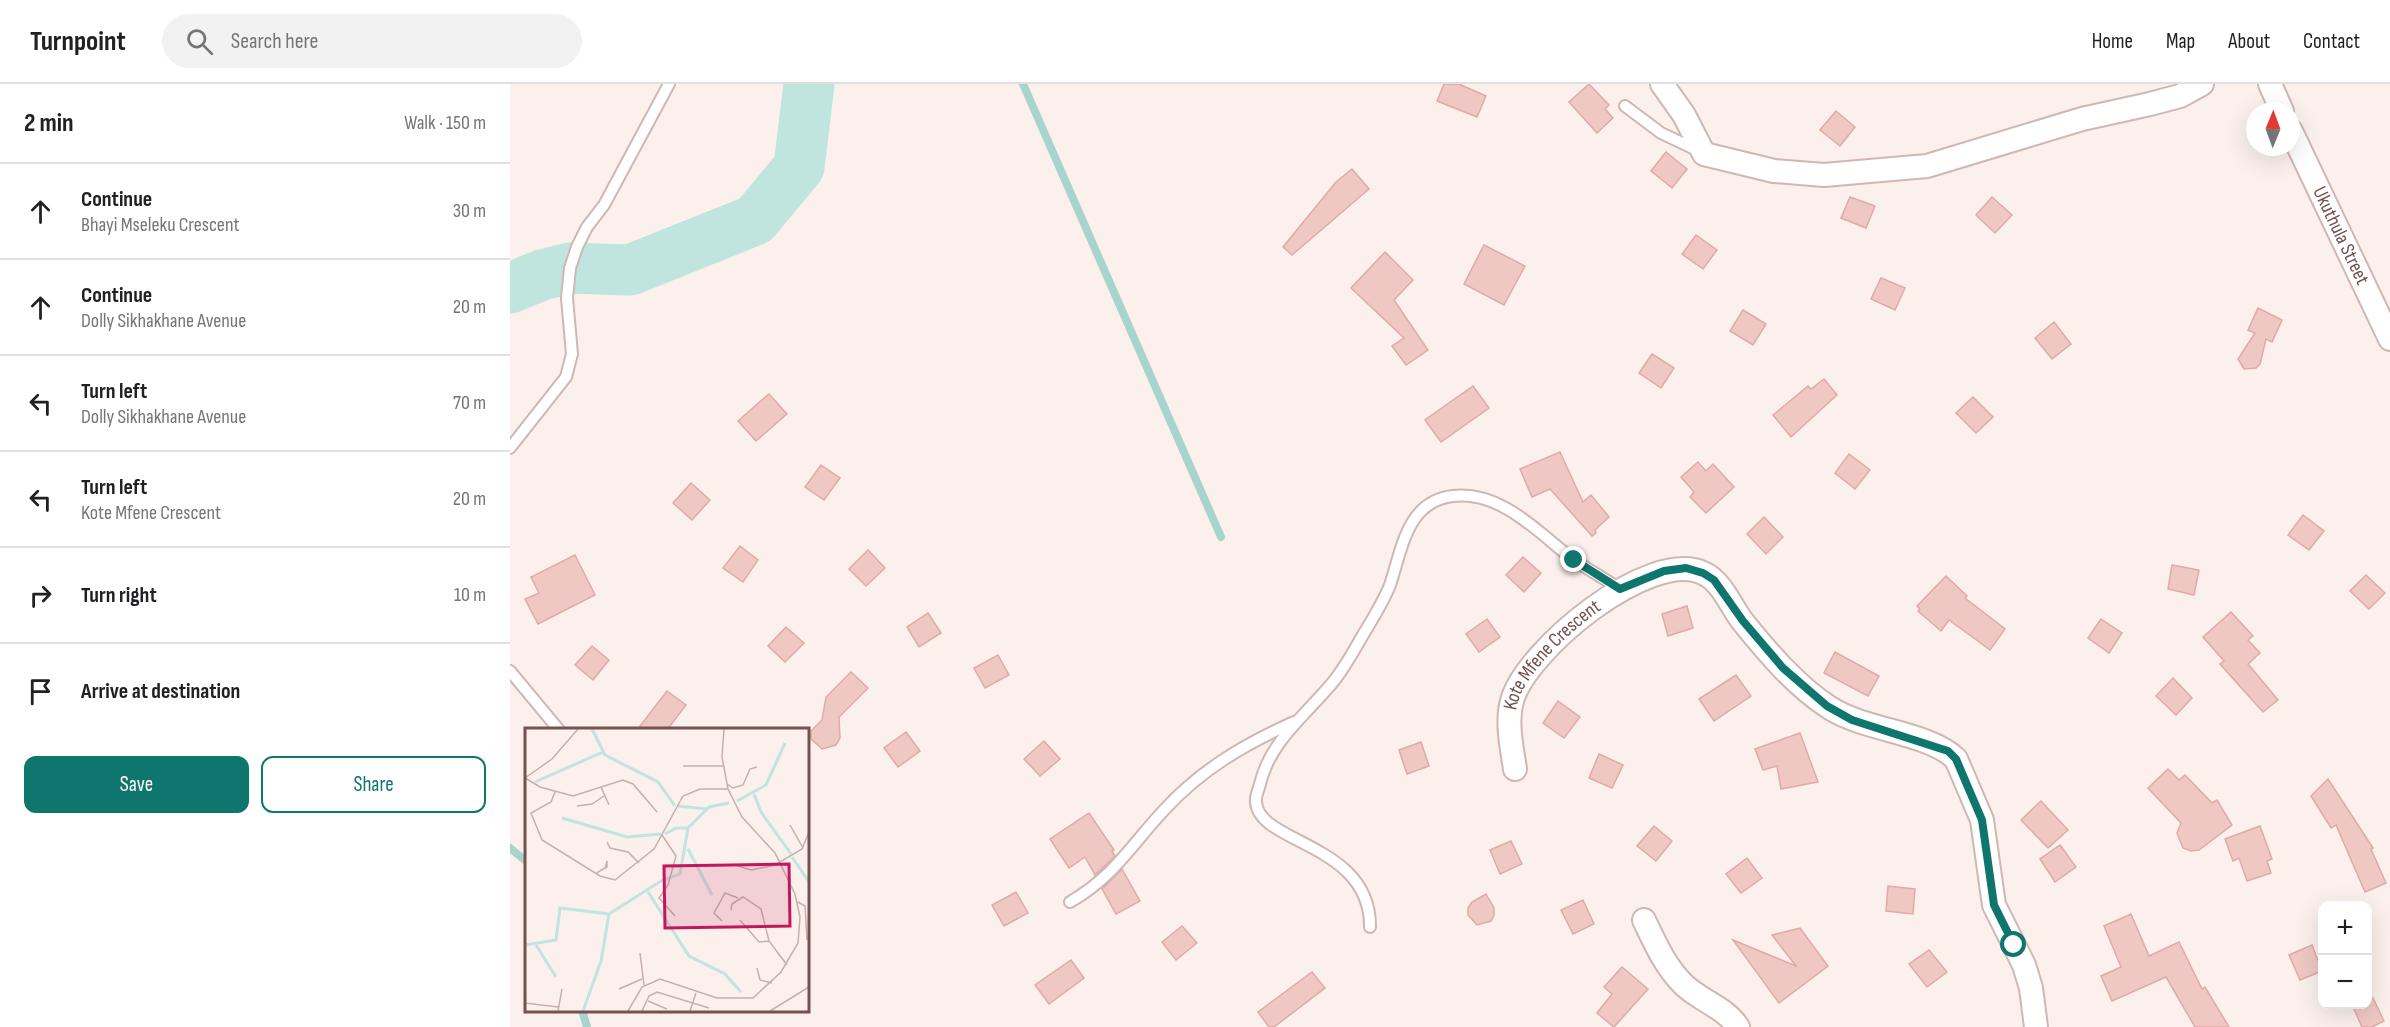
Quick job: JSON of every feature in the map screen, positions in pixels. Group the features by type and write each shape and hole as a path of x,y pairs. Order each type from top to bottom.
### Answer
{"street":[{"path":"1662,84 1684,115 1704,154 1774,171 1824,175 1927,166 2082,119 2160,102 2202,84"},
{"path":"2270,84 2278,102"},
{"name":"Ukuthula Street","path":"2300,150 2390,339"},
{"name":"Kote Mfene Crescent","path":"1515,769 1511,734 1511,702 1525,676 1572,624 1620,589 1664,571 1686,568 1703,573 1714,580 1743,621 1783,668 1827,706 1852,720 1948,751 1956,759 1982,820 1994,905 2024,965 2031,988 2036,1027"},
{"path":"1644,920 1665,963 1684,986 1732,1017 1738,1027"}],"lane":[{"path":"510,448 566,377 572,354 567,298 570,268 577,247 587,227 604,205 669,84"},
{"path":"1625,106 1661,133 1704,154"},
{"path":"1370,927 1370,907 1357,881 1323,851 1264,821 1256,802 1264,767 1295,722 1333,682 1389,588 1407,528 1419,511 1434,501 1452,496 1470,496 1504,507 1574,560 1620,589"},
{"path":"510,671 557,728"},
{"path":"1070,902 1092,889 1122,861 1164,810 1203,772 1246,743 1295,722"}],"building":[{"path":"1444,84 1459,84 1486,96 1477,117 1437,101"},
{"path":"1589,84 1609,105 1605,109 1613,118 1597,133 1569,102"},
{"path":"1836,111 1855,127 1840,146 1820,130"},
{"path":"1666,152 1687,169 1672,188 1651,171"},
{"path":"1352,169 1369,189 1292,255 1283,247 1336,182"},
{"path":"1850,197 1875,206 1866,228 1841,218"},
{"path":"1992,197 2012,215 1995,233 1976,215"},
{"path":"1696,235 1717,250 1703,269 1682,254"},
{"path":"1484,245 1525,266 1504,305 1464,284"},
{"path":"1385,252 1413,280 1394,300 1428,350 1406,365 1392,346 1404,338 1351,288"},
{"path":"1881,278 1905,288 1895,310 1871,299"},
{"path":"2258,308 2282,320 2272,342 2266,339 2260,364 2256,368 2244,369 2238,359 2255,333 2248,330"},
{"path":"1743,310 1766,324 1753,345 1730,331"},
{"path":"2054,322 2071,344 2052,359 2035,338"},
{"path":"1652,354 1674,368 1661,388 1639,373"},
{"path":"1824,379 1837,395 1791,437 1773,415 1808,386 1811,389"},
{"path":"1473,386 1489,408 1441,442 1425,420"},
{"path":"769,394 787,414 756,441 738,421"},
{"path":"1973,397 1993,417 1976,433 1956,413"},
{"path":"1560,452 1583,502 1591,495 1609,517 1592,536 1550,489 1532,497 1520,469"},
{"path":"1849,454 1870,470 1855,489 1835,473"},
{"path":"1698,462 1706,471 1713,464 1734,487 1706,513 1690,497 1694,492 1681,477"},
{"path":"821,465 840,478 824,500 805,487"},
{"path":"691,483 710,500 692,520 673,503"},
{"path":"2303,515 2324,531 2309,550 2288,535"},
{"path":"1764,517 1783,537 1766,554 1747,534"},
{"path":"740,546 758,560 743,582 723,568"},
{"path":"868,550 885,568 866,586 849,569"},
{"path":"575,555 595,595 538,624 525,599 539,593 531,577"},
{"path":"1523,557 1541,573 1524,592 1506,575"},
{"path":"2172,565 2199,570 2194,595 2168,589"},
{"path":"2366,575 2385,593 2369,609 2350,591"},
{"path":"1946,576 1967,596 1965,598 2005,629 1990,650 1949,620 1941,631 1918,611 1920,609 1917,606"},
{"path":"1687,606 1693,628 1668,636 1662,614"},
{"path":"2231,612 2253,636 2248,640 2260,653 2248,664 2278,700 2263,712 2220,664 2224,661 2203,637"},
{"path":"928,613 941,633 919,647 907,627"},
{"path":"1487,619 1500,637 1479,652 1466,634"},
{"path":"2101,619 2122,633 2109,653 2088,638"},
{"path":"786,627 804,643 785,662 768,646"},
{"path":"592,646 609,660 593,680 575,665"},
{"path":"1835,652 1879,676 1868,696 1824,673"},
{"path":"998,655 1009,675 985,688 974,668"},
{"path":"851,672 868,688 839,717 840,738 836,745 822,749 811,739 811,731 822,720 826,697"},
{"path":"1736,675 1751,696 1714,721 1699,699"},
{"path":"2173,678 2192,698 2176,715 2156,696"},
{"path":"667,691 686,705 669,728 639,728"},
{"path":"1558,701 1580,717 1564,738 1543,723"},
{"path":"906,732 920,751 898,767 884,748"},
{"path":"1800,733 1818,782 1781,789 1777,766 1763,770 1755,749"},
{"path":"1044,741 1060,759 1040,776 1024,759"},
{"path":"1421,742 1429,766 1407,774 1399,750"},
{"path":"1599,754 1623,765 1612,788 1589,778"},
{"path":"2168,769 2179,780 2185,775 2212,803 2217,800 2232,825 2199,850 2191,851 2183,848 2177,833 2181,823 2148,788"},
{"path":"2328,779 2373,848 2371,849 2386,883 2365,892 2336,825 2331,828 2311,796"},
{"path":"2041,801 2068,830 2048,848 2021,820"},
{"path":"1089,813 1114,850 1112,851 1115,856 1095,875 1085,857 1069,868 1050,839"},
{"path":"1654,826 1672,841 1656,861 1637,846"},
{"path":"2260,826 2272,859 2267,861 2271,873 2247,881 2239,858 2233,861 2225,839"},
{"path":"1511,841 1522,864 1500,874 1490,850"},
{"path":"2060,845 2076,867 2055,882 2040,859"},
{"path":"1747,858 1762,878 1741,893 1726,874"},
{"path":"1122,869 1140,901 1116,914 1102,889"},
{"path":"1888,886 1915,889 1913,914 1886,911"},
{"path":"1016,892 1028,913 1004,926 992,905"},
{"path":"1486,894 1494,908 1494,915 1491,921 1477,925 1468,915 1468,908 1472,902"},
{"path":"1583,900 1594,924 1573,934 1561,910"},
{"path":"2131,914 2149,956 2179,942 2202,989 2205,987 2229,1027 2195,1027 2166,977 2112,1001 2101,976 2121,967 2104,926"},
{"path":"1182,926 1197,943 1176,960 1162,942"},
{"path":"1800,928 1828,966 1779,1003 1733,940 1796,966 1772,935"},
{"path":"2312,945 2318,961 2318,973 2300,980 2289,955"},
{"path":"1929,950 1947,972 1927,987 1909,964"},
{"path":"1071,960 1084,978 1049,1004 1035,985"},
{"path":"1622,967 1648,989 1614,1027 1597,1013 1612,994 1604,987"},
{"path":"1312,972 1325,988 1274,1027 1269,1027 1258,1012"},
{"path":"2372,998 2384,1021 2372,1027 2362,1027 2354,1009 2372,1009"}],"waterway":[{"path":"510,288 542,275 570,268 630,270 755,220 799,167 809,84"},
{"path":"1023,84 1221,537"},
{"path":"510,848 525,860"},
{"path":"583,1012 587,1027"}],"route":[{"path":"1574,560 1620,589 1664,571 1686,568 1703,573 1714,580 1743,621 1783,668 1827,706 1852,720 1930,743 1948,751 1956,759 1962,771 1982,820 1994,905 2014,945"}]}
